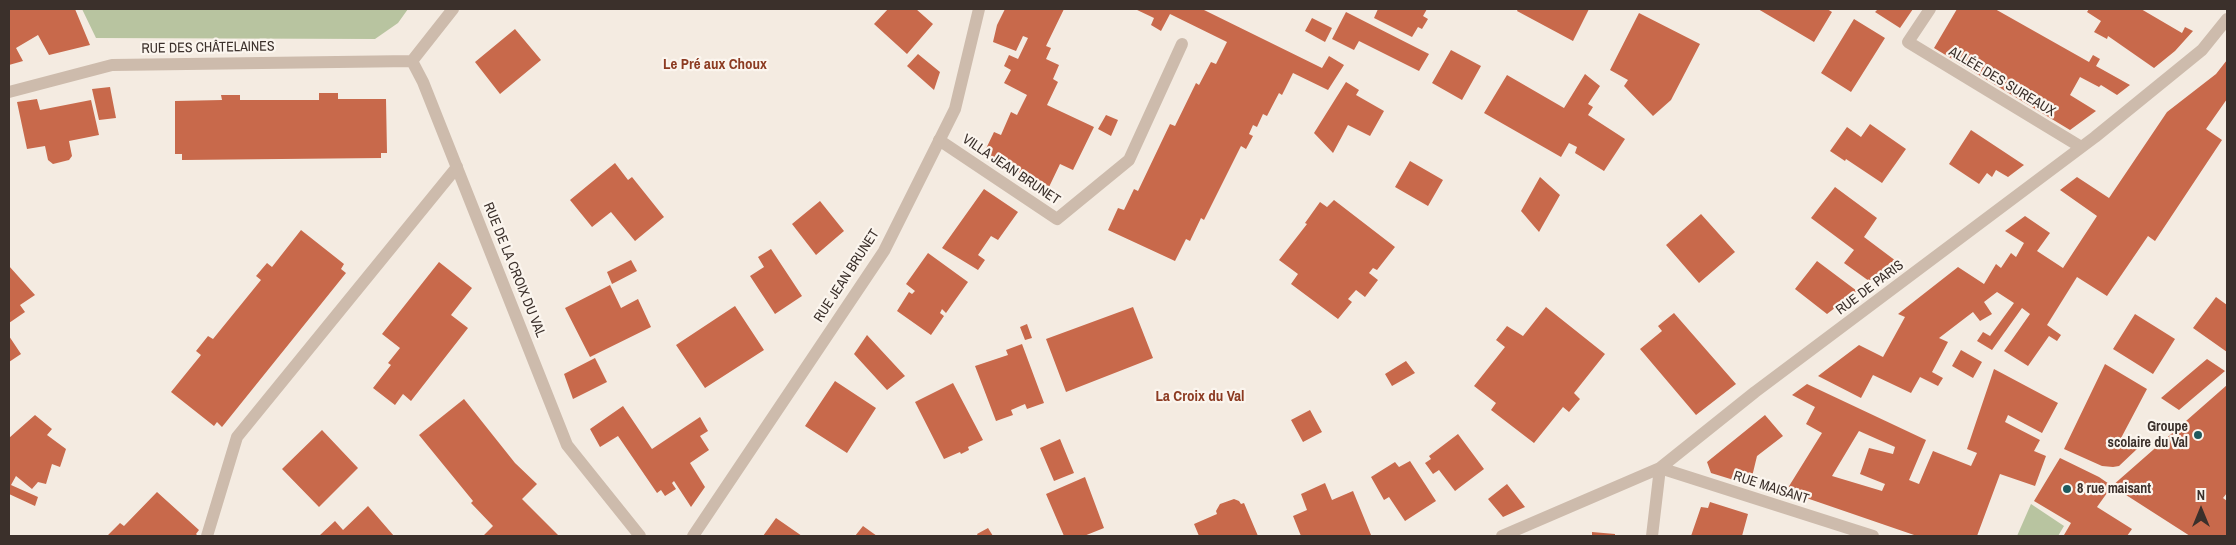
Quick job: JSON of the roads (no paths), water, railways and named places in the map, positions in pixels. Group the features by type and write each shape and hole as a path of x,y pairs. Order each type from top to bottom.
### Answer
{"street":[{"path":"412,60 452,9"},
{"name":"RUE JEAN BRUNET","path":"693,536 884,251 955,109 980,9"},
{"name":"ALLÉE DES SUREAUX","path":"1930,9 1908,42 2081,148"},
{"name":"RUE DE PARIS","path":"1502,536 1660,468 1763,386 2081,148 2202,50 2227,20"},
{"name":"VILLA JEAN BRUNET","path":"939,140 1057,219 1129,160 1182,44"},
{"name":"RUE DES CHÂTELAINES","path":"9,92 112,65 412,60"},
{"name":"RUE DE LA CROIX DU VAL","path":"412,60 423,82 567,444 640,536"},
{"path":"207,536 237,438 457,167"},
{"path":"1652,536 1660,468"},
{"name":"RUE MAISANT","path":"1660,468 1874,536"}],"place":[{"name":"Groupe scolaire du Val","path":"2198,435"},
{"name":"8 rue maisant","path":"2067,489"}],"district":[{"name":"Le Pré aux Choux","path":"715,65"},
{"name":"La Croix du Val","path":"1200,397"}]}
